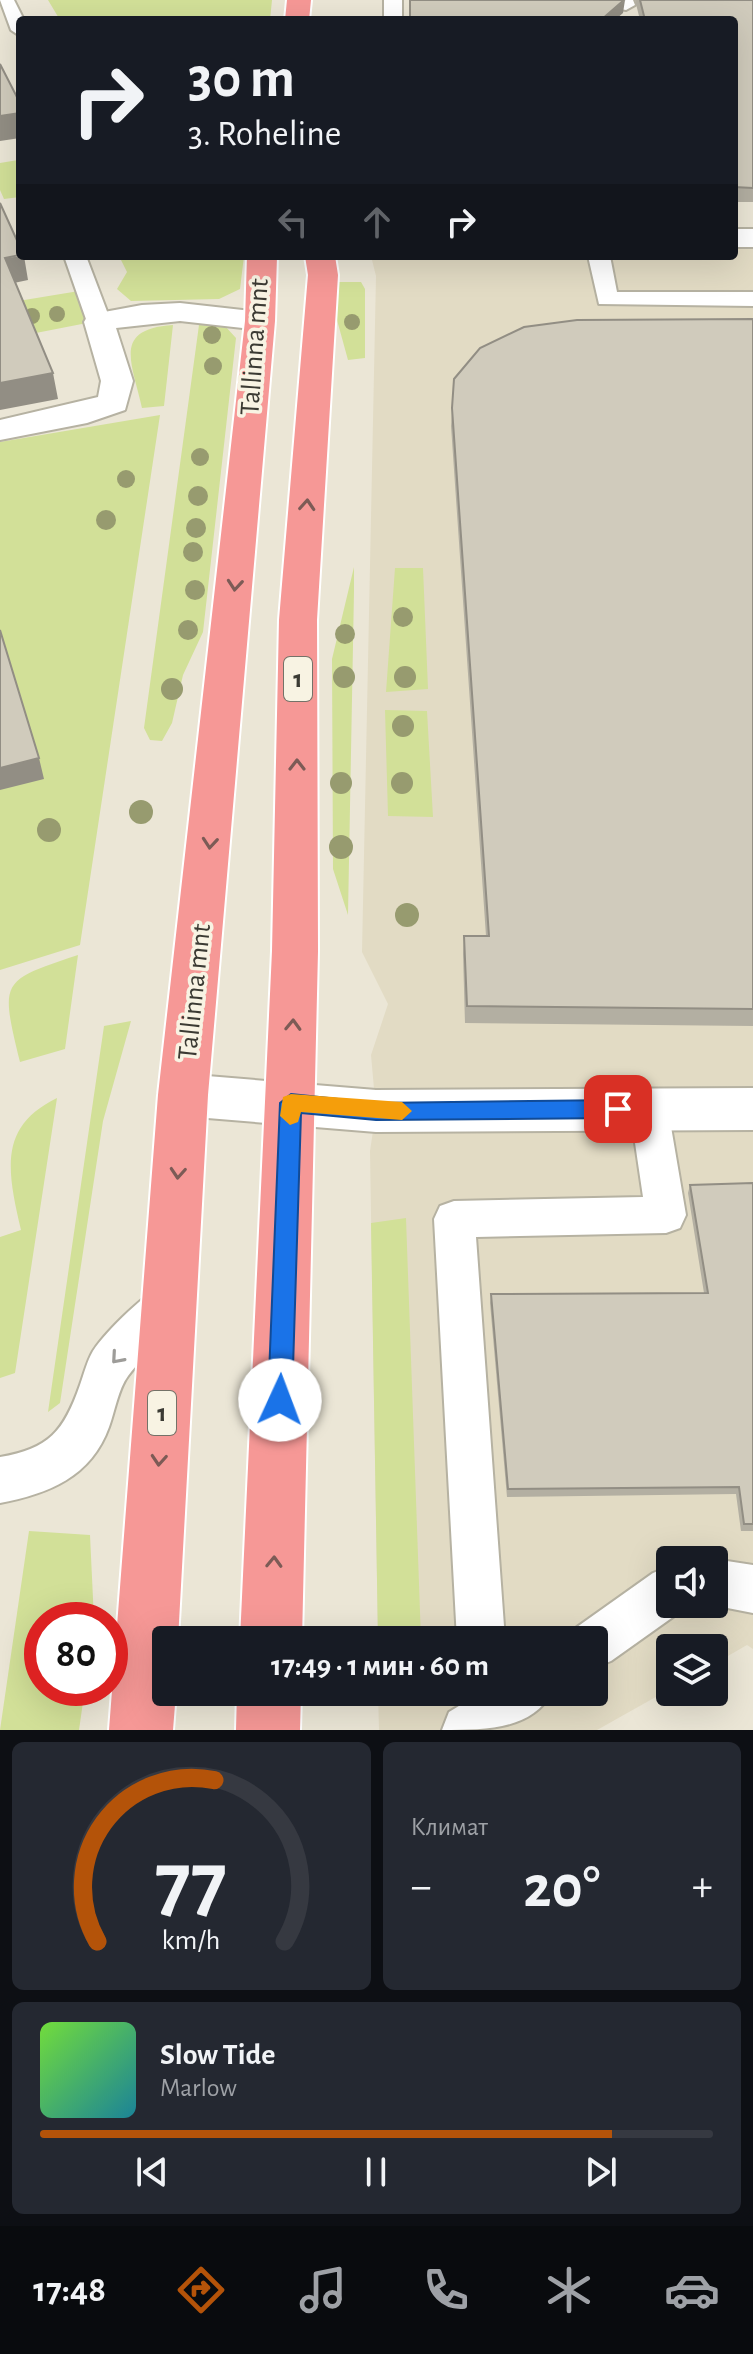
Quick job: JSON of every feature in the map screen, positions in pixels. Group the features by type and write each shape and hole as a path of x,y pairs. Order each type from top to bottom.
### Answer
{"highway":[{"name":"Tallinna mnt","path":"141,1730 183,1095 260,321 262,260"},
{"name":"1","path":"272,1626 291,1103 298,620 323,275 321,260"},
{"path":"268,1730 269,1706"}],"street":[{"path":"0,430 87,413 113,403 117,381 99,322 146,311 195,310 260,321"},
{"path":"183,1095 376,1111 753,1109"}],"lane":[{"path":"5,0 16,22"},
{"path":"76,260 99,322"},
{"path":"600,260 607,299 753,299"},
{"path":"480,1626 454,1219 666,1215 649,1109"},
{"path":"0,1480 35,1474 65,1456 87,1428 109,1365 170,1301"},
{"path":"728,1585 753,1589"},
{"path":"608,1634 656,1600"}],"shaded area":[{"path":"738,238 753,238 753,1649 747,1645 728,1656 728,1634 656,1634 656,1697 597,1730 379,1730 378,1706 608,1706 608,1626 378,1626 370,1151 376,1111 371,1055 388,1004 362,952 376,276 372,260 738,260"}],"green space":[{"path":"48,0 272,0 270,16 58,16"},
{"path":"16,160 16,198 4,199 0,190 0,163"},
{"path":"121,260 244,260 240,289 219,299 131,301 117,289 127,272"},
{"path":"334,282 361,282 365,289 365,358 348,360 337,320"},
{"path":"79,291 87,323 0,340 0,304"},
{"path":"173,325 164,406 142,408 131,363 134,341 141,333"},
{"path":"199,325 225,326 236,338 203,632 183,675 172,723 162,741 150,740 144,728"},
{"path":"160,415 80,945 0,970 0,442"},
{"path":"354,567 348,915 333,869 332,659"},
{"path":"395,568 423,568 428,689 386,692"},
{"path":"385,710 427,711 433,817 388,816"},
{"path":"78,955 65,1049 20,1062 10,1014 12,988 33,971"},
{"path":"131,1021 103,1121 60,1403 48,1412 104,1026"},
{"path":"57,1098 15,1373 0,1378 0,1237 21,1230 12,1187 12,1151 25,1122 38,1109"},
{"path":"406,1218 421,1626 378,1626 371,1223"},
{"path":"29,1531 90,1535 93,1602 24,1602 24,1706 82,1706 79,1730 0,1730"}],"building":[{"path":"410,0 624,0 606,16 410,16"},
{"path":"640,0 753,0 753,188 738,187 738,16 644,16"},
{"path":"0,64 16,95 16,114 0,116"},
{"path":"0,203 16,238 16,256 5,258 53,373 0,383"},
{"path":"753,319 753,1009 467,1006 464,936 489,936 452,408 454,379 480,348 524,327 577,320"},
{"path":"0,630 39,758 0,768"},
{"path":"753,1183 753,1524 744,1524 739,1487 508,1489 491,1294 708,1293 690,1185"}],"slow traffic":[{"path":"290,1116 291,1103 402,1111"}],"route":[{"path":"280,1400 291,1103 376,1111 618,1109"}]}
